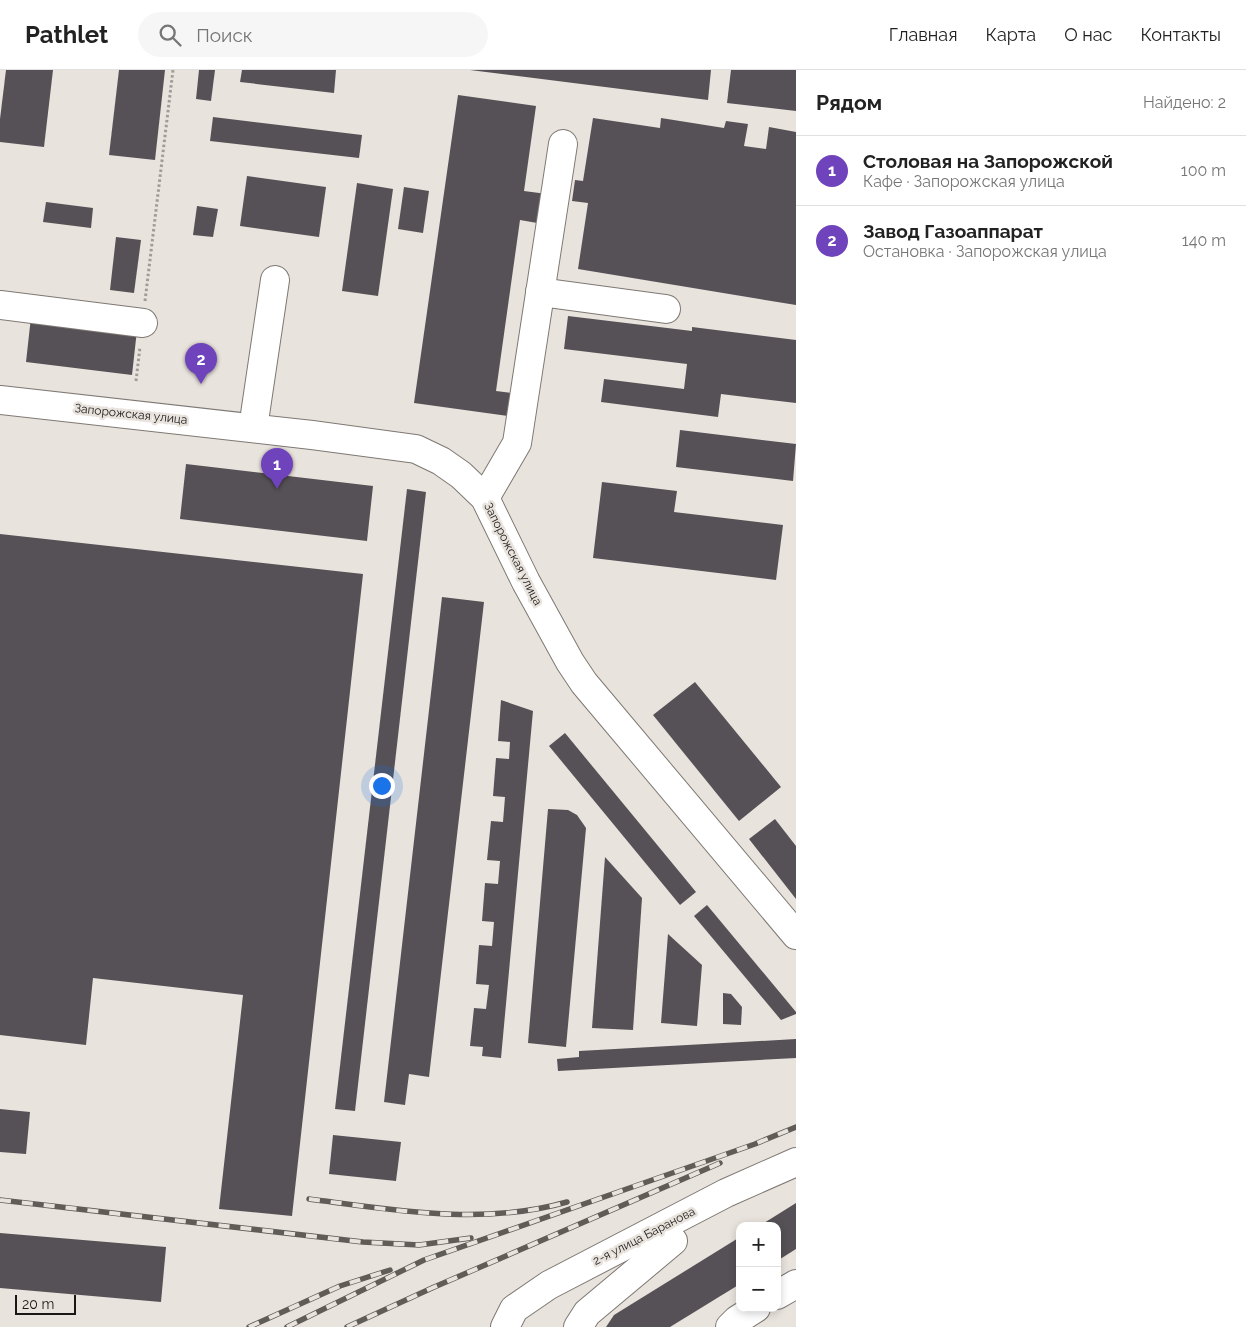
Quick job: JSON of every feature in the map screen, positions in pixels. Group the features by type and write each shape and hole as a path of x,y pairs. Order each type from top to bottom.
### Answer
{"main road":[{"path":"486,498 517,443 563,144"},
{"path":"254,428 274,280"},
{"path":"540,292 666,309"},
{"path":"0,305 143,323"},
{"name":"Запорожская улица","path":"0,400 254,428 416,450 441,461 462,475 486,498 526,582 570,662 584,683 796,936"},
{"name":"2-я улица Баранова","path":"505,1327 514,1309 549,1285 726,1193 796,1162"},
{"path":"578,1327 587,1313 673,1241"},
{"path":"781,1293 796,1284"},
{"path":"730,1327 750,1312"}],"path":[{"path":"136,381 172,70"}],"building":[{"path":"6,70 53,70 44,147 0,142 0,119"},
{"path":"119,70 165,70 155,160 109,155"},
{"path":"199,70 215,70 211,101 196,99"},
{"path":"242,70 336,70 334,93 240,82"},
{"path":"470,70 711,70 708,100"},
{"path":"731,70 796,70 796,111 727,103"},
{"path":"458,95 536,106 524,191 547,194 543,224 520,220 496,391 511,393 508,416 414,403"},
{"path":"213,117 362,135 359,158 210,141"},
{"path":"593,118 660,128 661,118 724,128 726,121 748,124 744,146 766,149 769,127 796,132 796,305 578,269 588,203 572,201 575,180 583,181"},
{"path":"247,176 326,187 319,237 240,226"},
{"path":"357,183 393,189 378,296 342,291"},
{"path":"404,187 429,191 423,233 398,229"},
{"path":"46,202 93,208 91,228 43,222"},
{"path":"197,206 218,209 213,237 193,235"},
{"path":"116,237 141,240 134,293 110,290"},
{"path":"568,316 692,331 692,327 796,340 796,403 721,394 718,417 601,402 604,379 684,389 687,364 564,349"},
{"path":"31,317 57,320 56,326 110,333 137,330 132,375 26,362"},
{"path":"680,430 796,444 793,481 676,467"},
{"path":"186,464 373,486 367,541 180,519"},
{"path":"602,482 677,491 674,512 783,525 776,580 593,558"},
{"path":"407,489 426,492 355,1111 335,1109"},
{"path":"0,534 363,574 292,1216 219,1209 243,995 93,978 86,1045 0,1035"},
{"path":"442,597 484,602 429,1077 409,1074 405,1105 384,1102"},
{"path":"695,682 781,787 739,821 653,715"},
{"path":"501,700 533,711 501,1058 482,1056 483,1047 470,1046 474,1008 486,1009 489,985 476,984 479,945 492,946 494,922 482,921 485,883 498,884 500,861 487,860 491,821 503,822 505,797 493,796 496,758 509,759 510,742 498,741"},
{"path":"565,733 696,892 680,905 549,746"},
{"path":"548,809 568,810 577,815 586,828 566,1047 528,1043"},
{"path":"775,819 796,846 796,899 749,839"},
{"path":"605,857 642,898 633,1030 592,1028"},
{"path":"707,905 796,1014 781,1020 694,916"},
{"path":"668,934 702,965 697,1026 661,1023"},
{"path":"723,993 731,994 742,1007 741,1025 723,1024"},
{"path":"796,1039 796,1058 558,1071 557,1059 579,1057 579,1051"},
{"path":"0,1109 30,1112 26,1154 0,1152"},
{"path":"333,1135 401,1142 396,1181 329,1174"},
{"path":"796,1203 796,1249 781,1258 781,1222 765,1222"},
{"path":"0,1233 166,1247 161,1302 0,1288"},
{"path":"736,1239 736,1286 670,1327 606,1327 614,1315"}],"railway":[{"path":"287,1327 424,1260 755,1144 796,1127"},
{"path":"347,1327 720,1163"},
{"path":"309,1199 438,1214 503,1213 567,1202"},
{"path":"0,1200 363,1242 419,1245 471,1238"},
{"path":"249,1327 340,1286 390,1270"}],"place":[{"name":"Завод Газоаппарат","path":"201,384"},
{"name":"Столовая на Запорожской","path":"277,489"}]}
